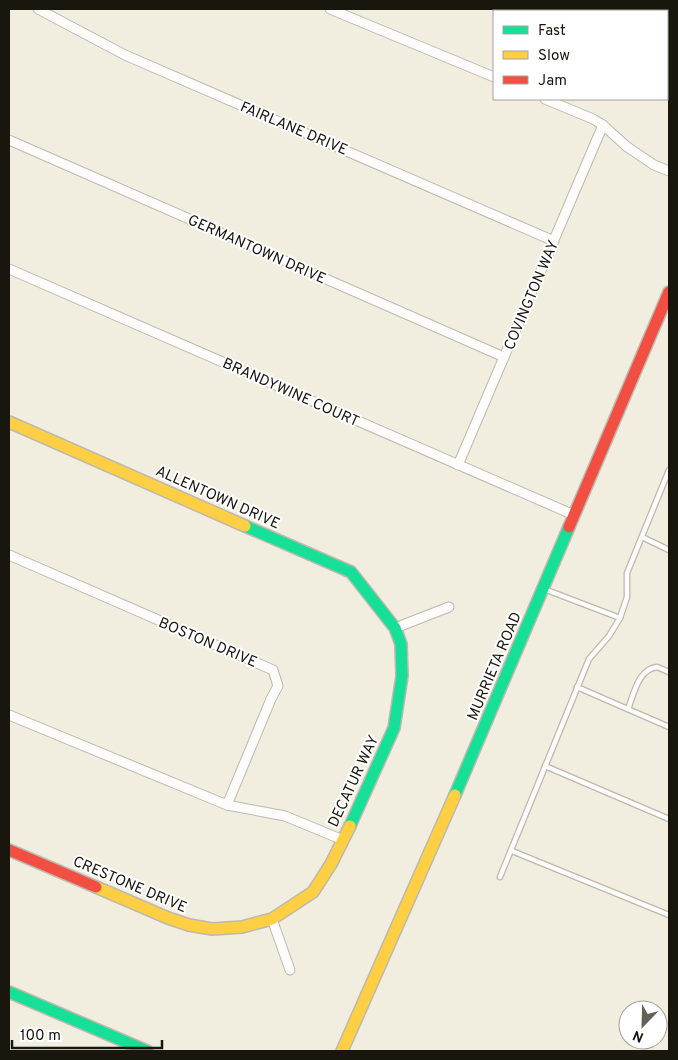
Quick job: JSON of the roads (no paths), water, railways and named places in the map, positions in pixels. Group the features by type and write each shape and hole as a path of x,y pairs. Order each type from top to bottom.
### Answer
{"street":[{"name":"FAIRLANE DRIVE","path":"38,9 125,55 554,241"},
{"path":"330,9 493,77"},
{"path":"547,100 593,119 603,125 626,146 654,165 669,171"},
{"name":"COVINGTON WAY","path":"458,465 603,125"},
{"name":"GERMANTOWN DRIVE","path":"9,140 504,357"},
{"name":"BRANDYWINE COURT","path":"9,269 574,515"},
{"name":"MURRIETA ROAD","path":"342,1051 422,871 574,515 667,304 669,292"},
{"name":"ALLENTOWN DRIVE","path":"9,422 351,572 395,628"},
{"name":"BOSTON DRIVE","path":"9,555 273,670 278,686 227,805"},
{"path":"395,628 449,607"},
{"name":"DECATUR WAY","path":"272,918 312,892 331,864 394,728 402,676 400,644 395,628"},
{"path":"9,715 227,805 285,816 343,840"},
{"name":"CRESTONE DRIVE","path":"9,850 168,918 189,925 212,929 227,929 242,927 272,918"},
{"path":"272,918 290,970"},
{"path":"9,992 147,1051"}],"lane":[{"path":"500,877 589,659 609,636 620,618 626,596 627,573 669,470"},
{"path":"642,537 669,550"},
{"path":"543,589 570,597 620,618"},
{"path":"628,709 644,672 657,667 669,672"},
{"path":"577,687 669,727"},
{"path":"545,766 669,819"},
{"path":"512,851 669,916"}]}
